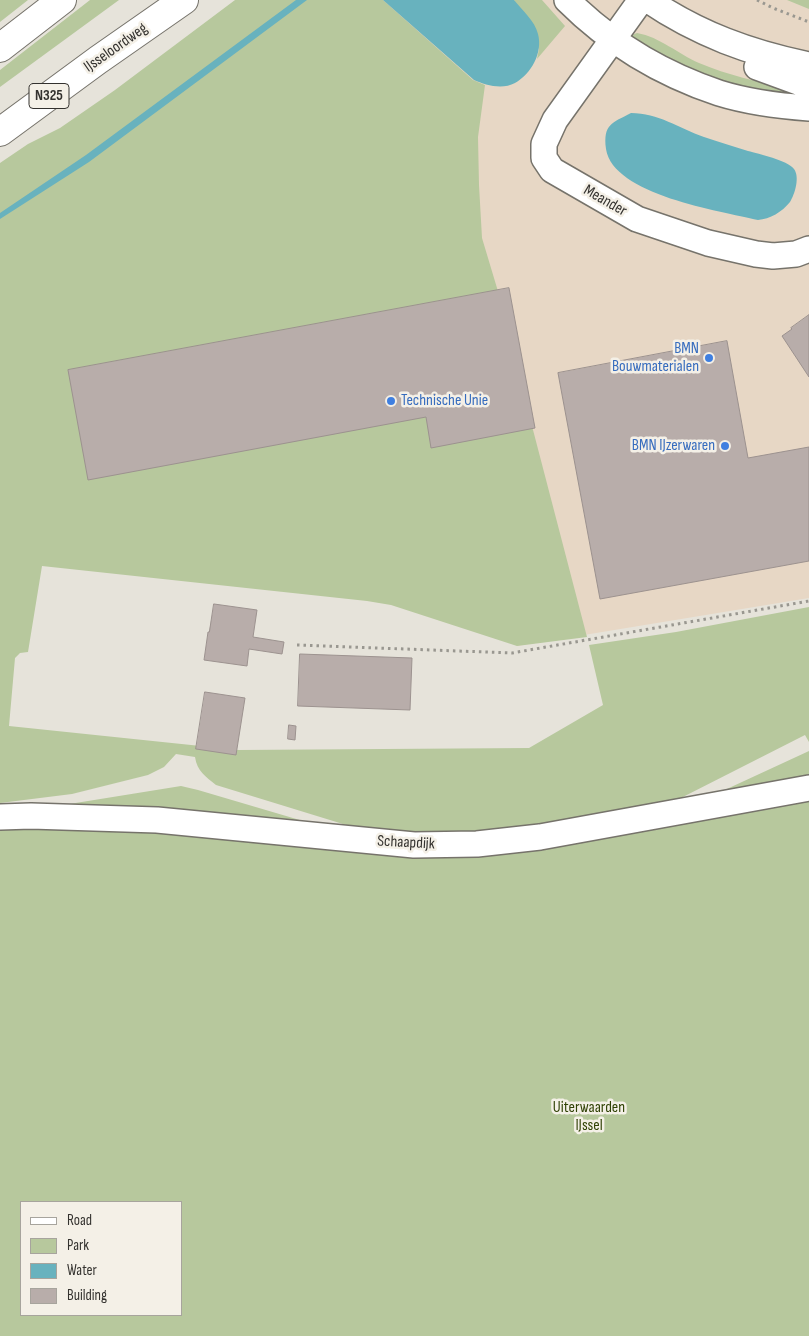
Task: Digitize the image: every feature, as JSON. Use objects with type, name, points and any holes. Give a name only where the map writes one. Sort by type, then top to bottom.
[{"type":"highway","points":[[0,48],[62,0]]},
{"type":"highway","name":"IJsseloordweg","points":[[0,132],[184,0]]},
{"type":"street","points":[[567,0],[587,20],[612,39],[672,75],[720,93],[775,105],[809,108]]},
{"type":"street","name":"Meander","points":[[640,0],[555,120],[544,144],[544,158],[552,170],[637,219],[708,243],[773,256],[796,254],[809,249]]},
{"type":"street","points":[[648,0],[672,17],[715,38],[785,60],[809,65]]},
{"type":"street","points":[[715,38],[745,63],[809,86]]},
{"type":"street","name":"Schaapdijk","points":[[0,817],[31,816],[157,820],[414,845],[477,844],[540,837],[809,788]]},
{"type":"path","points":[[757,0],[809,22]]},
{"type":"path","points":[[297,645],[512,653],[809,601]]},
{"type":"shaded area","points":[[310,0],[809,0],[809,598],[517,646]]},
{"type":"green space","points":[[0,0],[28,0],[0,22]]},
{"type":"green space","points":[[90,0],[119,0],[0,87],[0,70]]},
{"type":"green space","points":[[235,0],[383,0],[473,80],[485,85],[478,137],[482,238],[503,308],[587,637],[517,646],[391,605],[42,566],[28,652],[20,653],[15,658],[9,726],[239,750],[529,748],[603,705],[589,645],[676,632],[809,607],[809,742],[805,735],[673,802],[482,835],[369,832],[216,785],[200,770],[195,757],[176,754],[164,767],[148,775],[72,794],[0,803],[0,163],[28,144],[60,128],[115,90]]},
{"type":"green space","points":[[514,0],[542,0],[565,26],[537,59],[539,49]]},
{"type":"green space","points":[[787,0],[809,0],[809,9]]},
{"type":"green space","points":[[637,33],[653,38],[710,67],[743,78],[788,88],[790,91],[788,95],[751,90],[715,79],[649,49],[638,42],[632,35]]},
{"type":"green space","points":[[809,751],[809,777],[716,794]]},
{"type":"green space","points":[[181,786],[320,826],[226,817],[199,811],[57,806]]},
{"type":"green space","name":"Uiterwaarden IJssel","points":[[809,797],[809,1336],[0,1336],[0,826],[92,825],[356,850]]},
{"type":"water","points":[[296,0],[307,0],[89,162],[0,219],[0,213],[86,155]]},
{"type":"water","points":[[383,0],[514,0],[536,29],[539,41],[537,55],[531,69],[515,83],[499,86],[478,82]]},
{"type":"water","points":[[631,113],[650,115],[704,137],[785,163],[794,169],[797,176],[792,199],[787,206],[776,214],[758,220],[695,206],[647,189],[627,178],[613,165],[606,149],[606,134],[610,125]]},
{"type":"building","points":[[509,288],[535,428],[431,448],[426,417],[88,480],[68,370]]},
{"type":"building","points":[[809,315],[809,377],[782,336]]},
{"type":"building","points":[[727,341],[748,458],[809,447],[809,561],[600,599],[558,373]]},
{"type":"building","points":[[214,604],[257,610],[253,637],[284,642],[282,654],[249,649],[247,666],[204,660]]},
{"type":"building","points":[[300,654],[412,658],[410,710],[298,706]]},
{"type":"building","points":[[205,692],[245,698],[236,755],[196,749]]},
{"type":"building","points":[[289,725],[296,726],[295,740],[288,739]]},
{"type":"place","name":"BMN Bouwmaterialen","points":[[709,358]]},
{"type":"place","name":"Technische Unie","points":[[391,401]]},
{"type":"place","name":"BMN IJzerwaren","points":[[725,446]]}]
